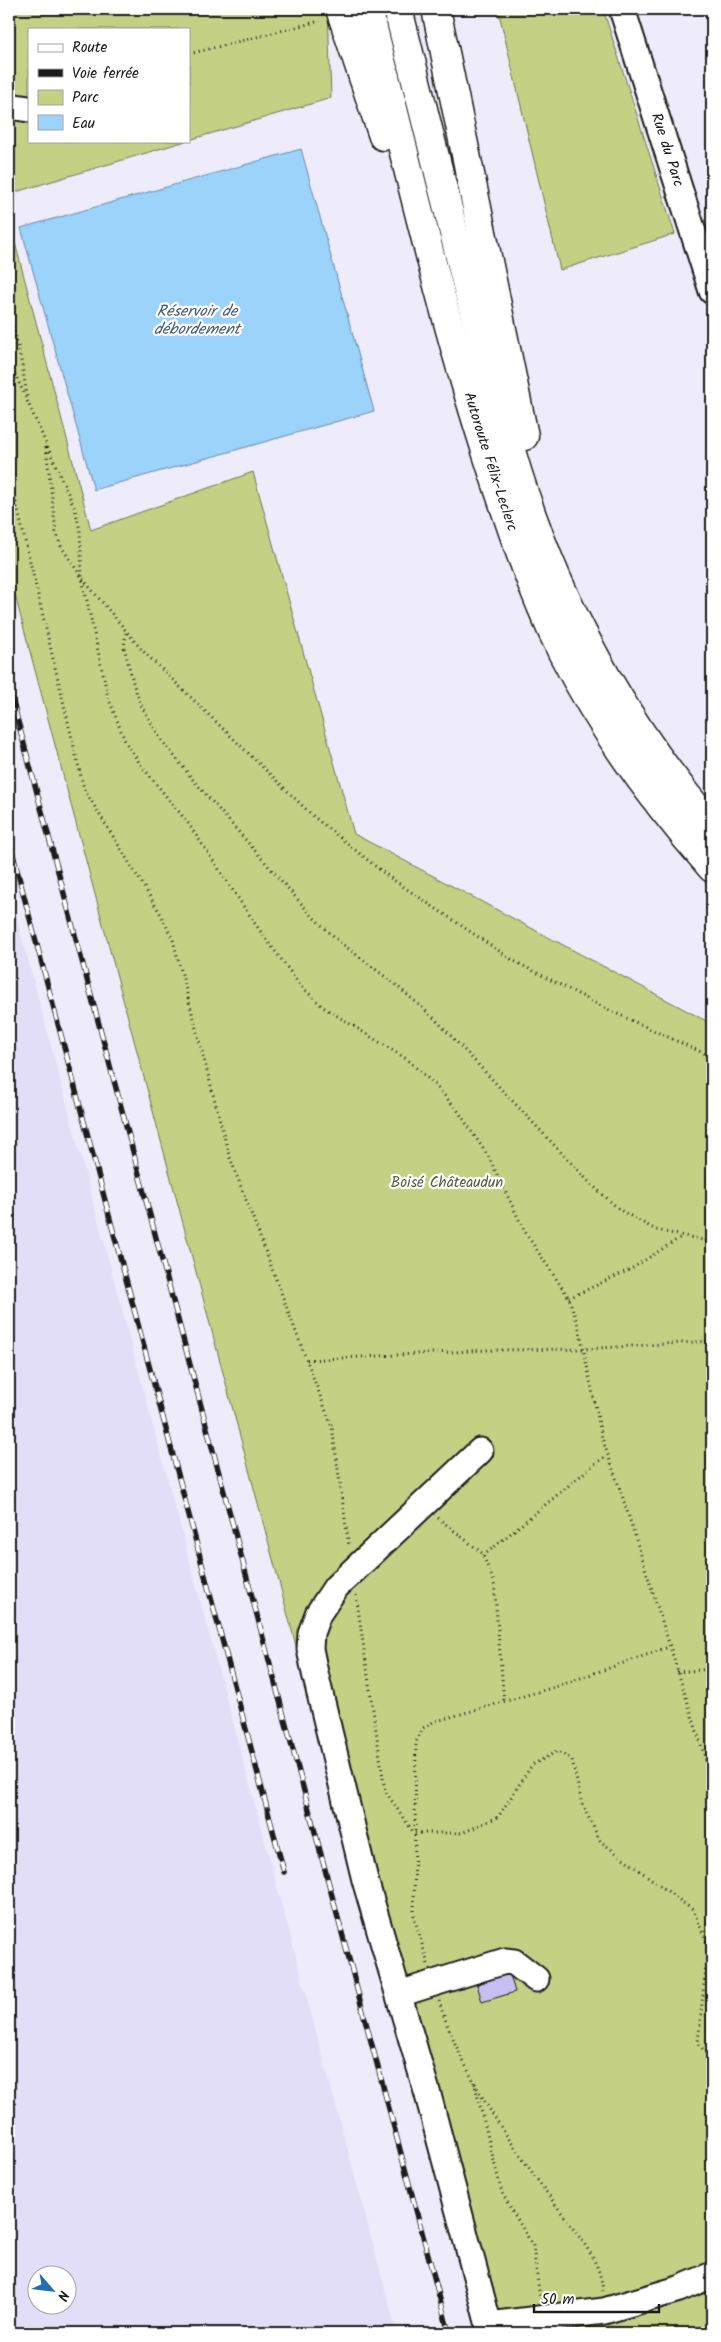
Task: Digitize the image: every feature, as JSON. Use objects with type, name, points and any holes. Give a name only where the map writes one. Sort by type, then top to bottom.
[{"type":"highway","name":"Autoroute Félix-Leclerc","points":[[368,9],[458,363],[518,549],[562,652],[599,718],[636,774],[712,868]]},
{"type":"highway","name":"Autoroute Félix-Leclerc","points":[[398,9],[503,421],[524,493],[550,563],[585,636],[621,700],[670,773],[712,826]]},
{"type":"highway","points":[[436,9],[550,563]]},
{"type":"highway","points":[[330,15],[458,363]]},
{"type":"street","name":"Rue du Parc","points":[[622,9],[702,225],[712,291]]},
{"type":"street","points":[[9,106],[28,109]]},
{"type":"street","points":[[480,1451],[352,1570],[330,1594],[318,1614],[311,1633],[310,1649],[347,1813],[399,1994],[490,2329],[621,2307],[679,2289],[712,2275]]},
{"type":"street","points":[[399,1994],[505,1961],[514,1962],[536,1979]]},
{"type":"path","points":[[190,54],[330,15]]},
{"type":"path","points":[[9,307],[28,400]]},
{"type":"path","points":[[9,360],[77,516],[80,530],[82,578],[112,710],[120,731],[132,752],[188,823],[258,928],[300,985],[323,1006],[408,1060],[447,1097],[480,1141],[525,1232],[569,1298],[584,1349],[598,1424],[607,1456],[622,1495],[712,1778]]},
{"type":"path","points":[[46,444],[56,532],[62,546],[82,578],[126,633],[298,802],[344,843],[376,867],[489,945],[538,975],[712,1057]]},
{"type":"path","points":[[9,473],[84,789],[160,913],[173,940],[229,1155],[332,1427],[385,1791],[414,1833],[462,1833],[498,1817],[532,1764],[558,1751],[572,1760],[582,1804],[600,1841],[693,1910],[708,1945],[698,2042],[712,2061]]},
{"type":"path","points":[[126,633],[124,647],[134,686],[141,705],[160,738],[194,781],[312,917],[340,943],[396,985],[434,1018],[610,1202],[638,1222],[682,1237],[712,1242]]},
{"type":"path","points":[[569,1298],[637,1266],[682,1237]]},
{"type":"path","points":[[306,1360],[488,1350],[584,1349],[712,1341]]},
{"type":"path","points":[[483,1556],[607,1456]]},
{"type":"path","points":[[422,1505],[483,1556],[494,1582],[504,1702]]},
{"type":"path","points":[[677,1672],[712,1669]]},
{"type":"path","points":[[473,2076],[502,2192],[533,2246],[542,2319]]},
{"type":"shaded area","points":[[9,889],[397,2333],[9,2333]]},
{"type":"green space","points":[[9,9],[328,9],[331,98],[190,140],[190,28],[28,28],[28,142],[183,142],[9,194]]},
{"type":"green space","points":[[498,9],[603,9],[675,234],[560,270]]},
{"type":"green space","name":"Boisé Châteaudun","points":[[9,220],[91,530],[253,472],[354,834],[712,1024],[712,2333],[480,2333],[9,573]]},
{"type":"water","name":"Réservoir de débordement","points":[[301,149],[374,411],[94,490],[21,228]]},
{"type":"building","points":[[508,1968],[515,1992],[482,2002],[475,1977]]},
{"type":"railway","points":[[9,688],[449,2333]]},
{"type":"railway","points":[[9,840],[284,1872]]}]
